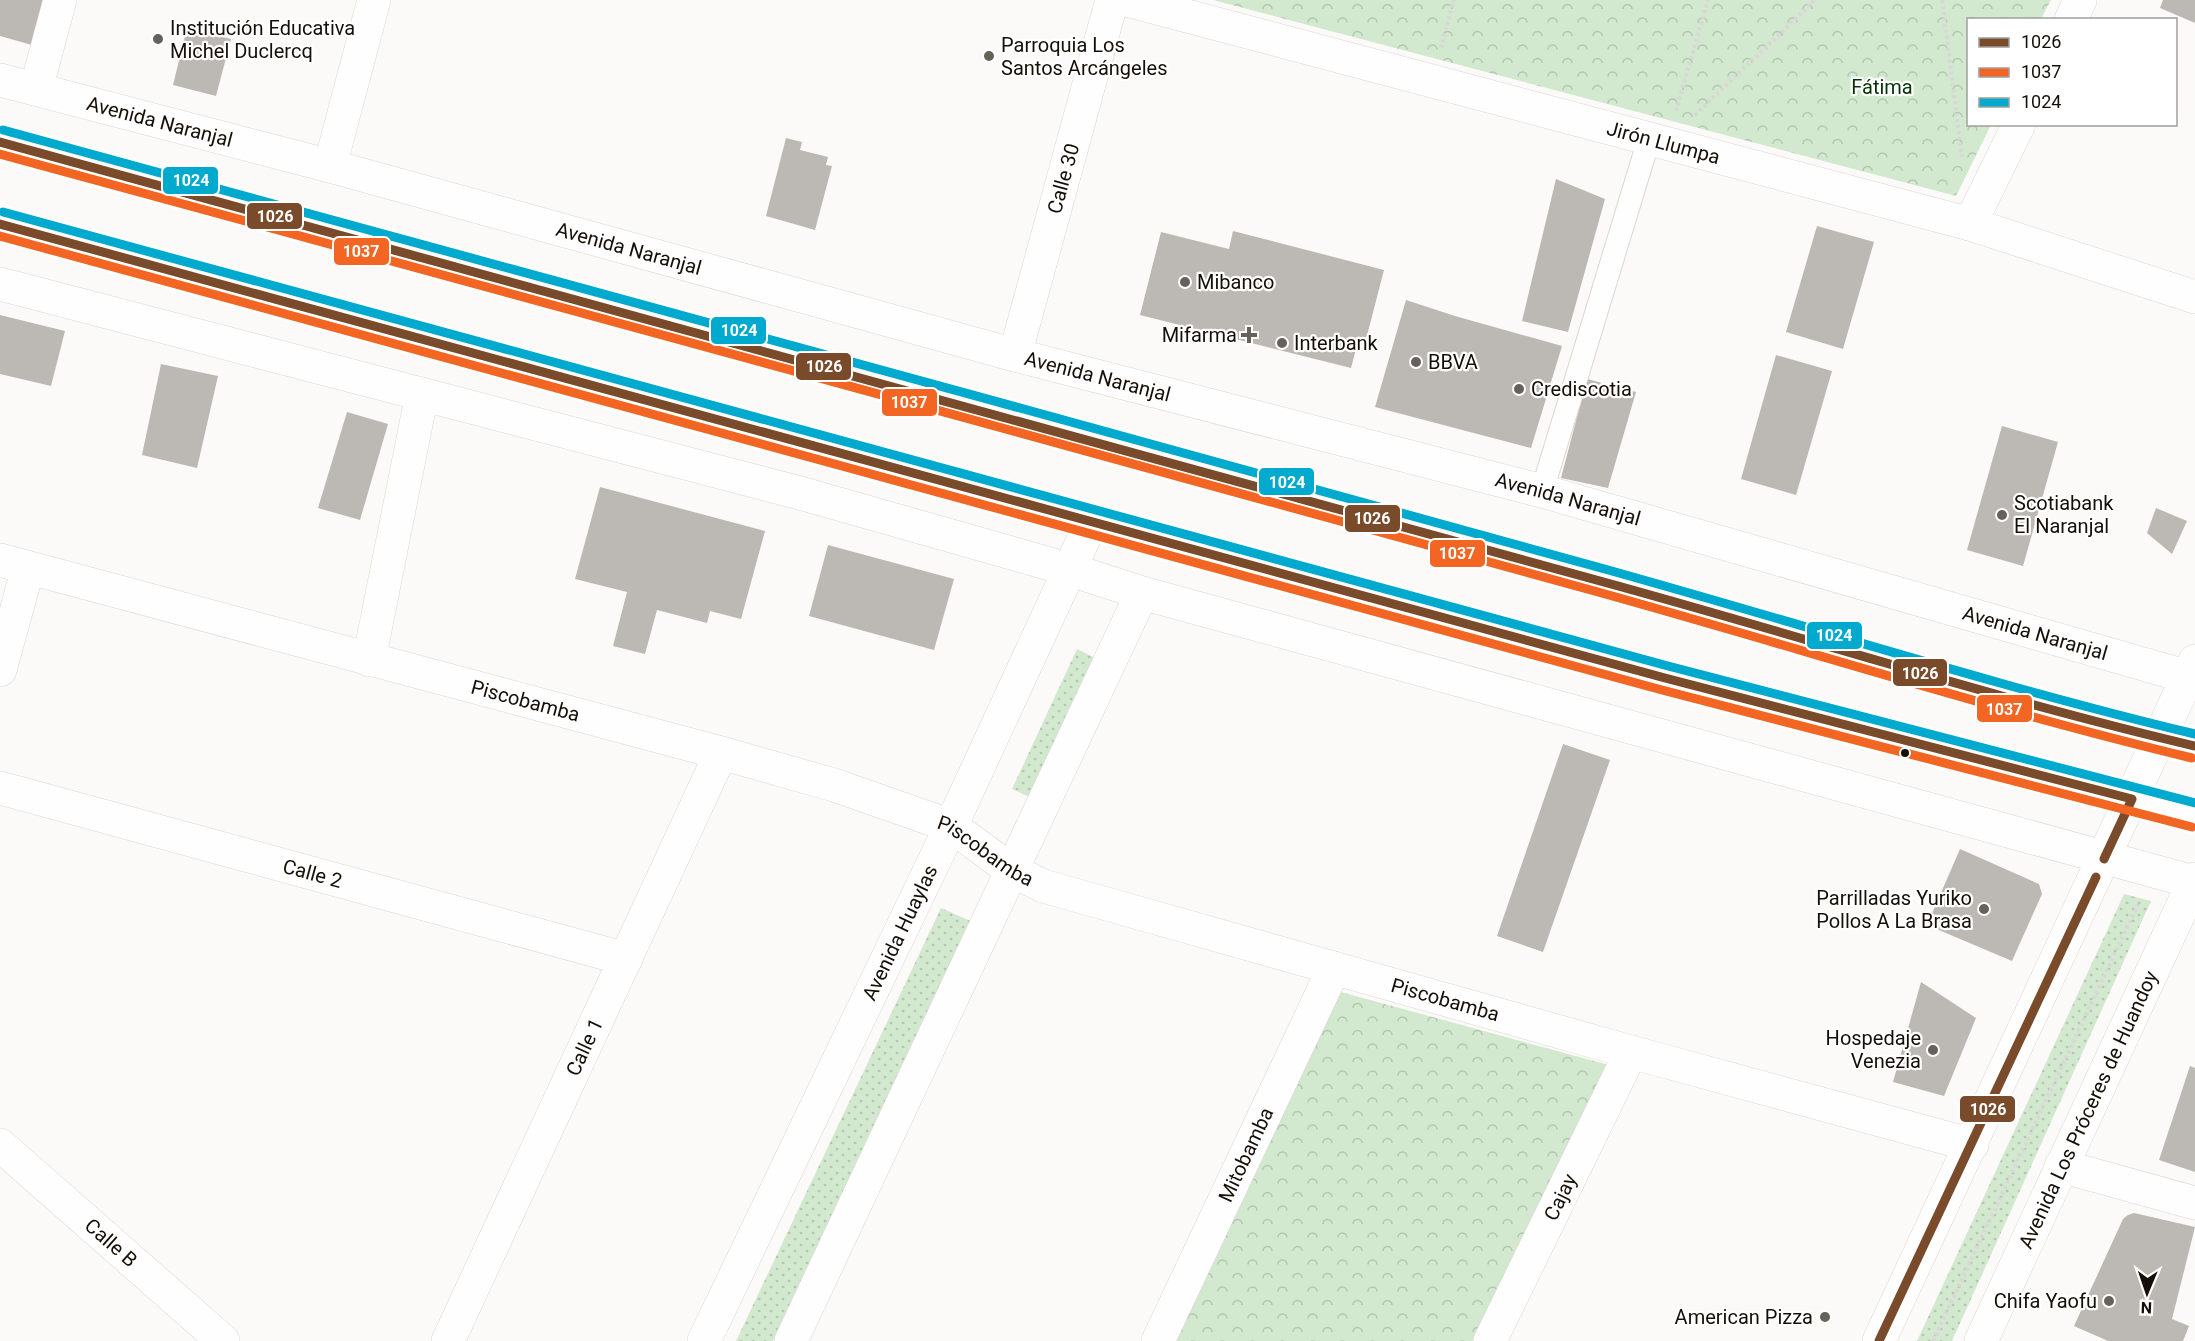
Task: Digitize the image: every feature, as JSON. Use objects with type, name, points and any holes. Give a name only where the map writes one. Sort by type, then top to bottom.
[{"type":"main road","points":[[36,89],[60,0]]},
{"type":"main road","points":[[330,166],[374,0]]},
{"type":"main road","name":"Calle 30","points":[[1015,355],[1112,0]]},
{"type":"main road","name":"Jirón Llumpa","points":[[1127,0],[1970,224],[2195,297]]},
{"type":"main road","points":[[2072,18],[2080,0]]},
{"type":"main road","name":"Avenida Naranjal","points":[[0,80],[330,166],[1015,355],[1542,491],[2193,672]]},
{"type":"main road","points":[[1970,224],[2018,126]]},
{"type":"main road","points":[[0,142],[321,227],[1660,597],[2102,724],[2195,746]]},
{"type":"main road","points":[[0,224],[1665,678],[2195,815]]},
{"type":"main road","points":[[0,284],[800,493],[1071,570],[1142,593],[2104,859],[2195,881]]},
{"type":"main road","points":[[369,660],[422,394]]},
{"type":"main road","name":"Avenida Huaylas","points":[[704,1341],[951,826],[1092,521]]},
{"type":"main road","points":[[0,670],[14,564]]},
{"type":"main road","name":"Piscobamba","points":[[14,564],[834,785],[951,826],[1011,870],[1043,886],[1631,1052],[1972,1145]]},
{"type":"main road","points":[[791,1341],[1142,593]]},
{"type":"main road","points":[[1879,1341],[2193,672]]},
{"type":"main road","name":"Calle 1","points":[[448,1341],[721,753]]},
{"type":"main road","name":"Calle 2","points":[[0,788],[626,959]]},
{"type":"main road","name":"Avenida Los Próceres de Huandoy","points":[[1981,1341],[2195,881]]},
{"type":"main road","name":"Mitobamba","points":[[1158,1341],[1334,968]]},
{"type":"main road","name":"Cajay","points":[[1490,1341],[1631,1052]]},
{"type":"main road","name":"Calle B","points":[[0,1145],[223,1341]]},
{"type":"main road","points":[[2061,1166],[2195,1203]]},
{"type":"lane","points":[[1542,491],[1658,141]]},
{"type":"path","points":[[1431,81],[1454,0]]},
{"type":"path","points":[[1658,141],[1708,0]]},
{"type":"path","points":[[1658,141],[1815,0]]},
{"type":"path","points":[[1942,0],[1963,165]]},
{"type":"path","points":[[1933,1341],[2153,872]]},
{"type":"green space","name":"Fátima","points":[[1213,0],[2051,0],[2042,18],[1967,18],[1967,126],[1991,126],[1956,196]]},
{"type":"green space","points":[[1077,649],[1097,659],[1032,798],[1012,789]]},
{"type":"green space","points":[[2124,894],[2151,901],[1952,1341],[1917,1341]]},
{"type":"green space","points":[[941,908],[975,923],[773,1341],[736,1341]]},
{"type":"green space","points":[[1337,991],[1609,1065],[1473,1341],[1170,1341]]},
{"type":"building","points":[[0,0],[44,0],[32,45],[0,36]]},
{"type":"building","points":[[2163,0],[2195,0],[2195,23],[2160,8]]},
{"type":"building","points":[[187,28],[231,39],[216,96],[173,85]]},
{"type":"building","points":[[786,138],[802,142],[800,150],[828,157],[826,165],[832,166],[815,230],[766,216]]},
{"type":"building","points":[[1556,179],[1605,199],[1568,332],[1522,321]]},
{"type":"building","points":[[1817,226],[1874,242],[1843,349],[1786,332]]},
{"type":"building","points":[[1233,231],[1384,270],[1363,351],[1356,349],[1351,368],[1140,315],[1161,232],[1229,249]]},
{"type":"building","points":[[1406,300],[1562,346],[1531,448],[1375,407]]},
{"type":"building","points":[[0,315],[65,331],[51,386],[0,374]]},
{"type":"building","points":[[1776,355],[1832,371],[1796,495],[1741,479]]},
{"type":"building","points":[[161,364],[218,376],[197,468],[142,455]]},
{"type":"building","points":[[1587,379],[1636,392],[1608,488],[1561,478]]},
{"type":"building","points":[[347,412],[388,424],[360,520],[318,508]]},
{"type":"building","points":[[2002,426],[2058,442],[2023,566],[1967,550]]},
{"type":"building","points":[[600,487],[765,531],[741,619],[710,611],[707,623],[657,610],[645,654],[613,646],[627,592],[575,579]]},
{"type":"building","points":[[2156,508],[2187,521],[2172,554],[2147,533]]},
{"type":"building","points":[[828,545],[954,579],[934,650],[809,616]]},
{"type":"building","points":[[1563,744],[1610,760],[1543,952],[1497,936]]},
{"type":"building","name":"Parrilladas Yuriko Pollos A La Brasa","points":[[1960,849],[2039,884],[2042,894],[2012,961],[1927,925]]},
{"type":"building","name":"Hospedaje Venezia","points":[[1921,982],[1976,1018],[1944,1096],[1893,1082]]},
{"type":"building","points":[[2190,1066],[2195,1068],[2195,1172],[2159,1160]]},
{"type":"building","points":[[2134,1213],[2195,1227],[2172,1319],[2189,1326],[2183,1341],[2108,1341],[2074,1326],[2123,1219]]},
{"type":"transit line","name":"1024","points":[[3,130],[1601,568],[2046,696],[2195,734]]},
{"type":"transit line","name":"1026","points":[[0,142],[1600,581],[2045,708],[2195,746]]},
{"type":"transit line","name":"1037","points":[[0,154],[1598,592],[2043,720],[2192,758]]},
{"type":"transit line","name":"1024","points":[[3,212],[1668,666],[2195,803]]},
{"type":"transit line","name":"1026","points":[[0,224],[1665,678],[2132,799],[2104,859]]},
{"type":"transit line","name":"1037","points":[[0,236],[1662,690],[2192,827]]},
{"type":"transit line","name":"1026","points":[[1879,1341],[2096,877]]},
{"type":"place","name":"Institución Educativa Michel Duclercq","points":[[158,39]]},
{"type":"place","name":"Parroquia Los Santos Arcángeles","points":[[989,56]]},
{"type":"place","name":"Mibanco","points":[[1185,282]]},
{"type":"place","name":"Mifarma","points":[[1249,335]]},
{"type":"place","name":"Interbank","points":[[1282,343]]},
{"type":"place","name":"BBVA","points":[[1416,362]]},
{"type":"place","name":"Crediscotia","points":[[1519,389]]},
{"type":"place","name":"Scotiabank El Naranjal","points":[[2002,515]]},
{"type":"place","name":"Parrilladas Yuriko Pollos A La Brasa","points":[[1984,909]]},
{"type":"place","name":"Hospedaje Venezia","points":[[1933,1050]]},
{"type":"place","name":"Chifa Yaofu","points":[[2109,1301]]},
{"type":"place","name":"American Pizza","points":[[1825,1317]]}]
